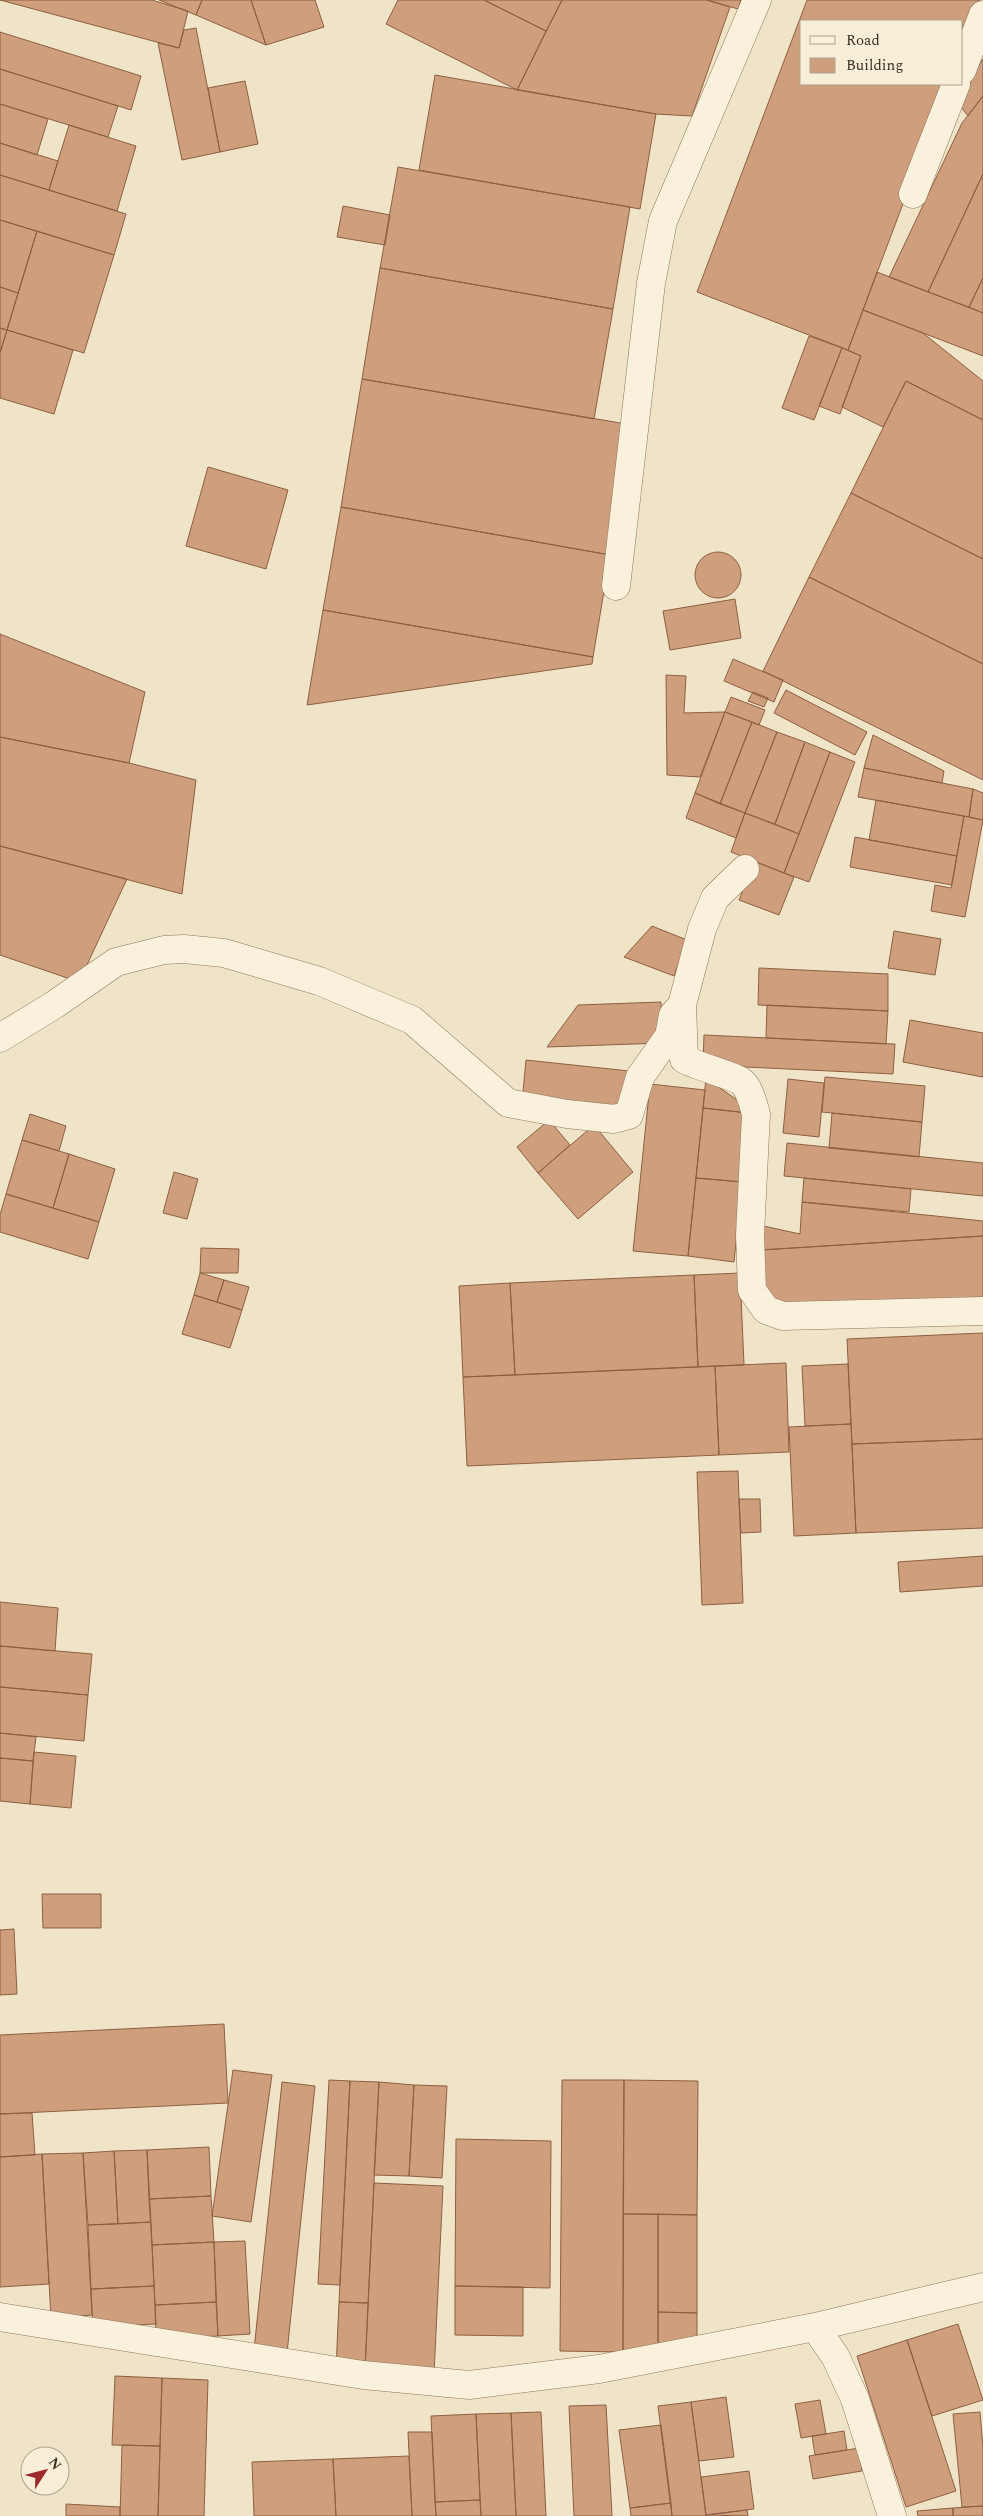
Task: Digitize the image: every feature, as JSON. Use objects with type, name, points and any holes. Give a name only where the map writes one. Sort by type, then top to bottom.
[{"type":"street","points":[[616,586],[649,303],[663,221],[756,0]]},
{"type":"street","points":[[963,67],[983,15]]},
{"type":"street","points":[[913,194],[956,85]]},
{"type":"street","points":[[745,869],[715,898],[702,929],[682,1004],[684,1059],[696,1066],[742,1082],[750,1096],[756,1114],[750,1235],[752,1290],[766,1310],[783,1316],[983,1311]]},
{"type":"street","points":[[0,1038],[54,1005],[116,962],[164,950],[184,949],[224,953],[319,981],[412,1020],[508,1103],[567,1114],[614,1119],[629,1115],[640,1077],[669,1036],[673,1015],[682,1004]]},
{"type":"street","points":[[0,2317],[363,2376],[469,2385],[599,2369],[815,2327],[983,2287]]},
{"type":"street","points":[[815,2327],[835,2356],[855,2399],[892,2516]]},
{"type":"building","points":[[0,0],[152,0],[188,11],[179,48]]},
{"type":"building","points":[[159,0],[202,0],[196,15]]},
{"type":"building","points":[[202,0],[251,0],[266,45],[196,15]]},
{"type":"building","points":[[251,0],[315,0],[324,27],[266,45]]},
{"type":"building","points":[[398,0],[484,0],[546,31],[517,90],[386,24]]},
{"type":"building","points":[[484,0],[562,0],[546,31]]},
{"type":"building","points":[[562,0],[707,0],[730,7],[692,116],[656,114],[517,90]]},
{"type":"building","points":[[707,0],[741,0],[738,9]]},
{"type":"building","points":[[807,0],[980,0],[963,44],[963,20],[800,20],[800,85],[948,85],[848,350],[697,292]]},
{"type":"building","points":[[196,28],[220,152],[182,160],[158,43],[179,48],[184,30]]},
{"type":"building","points":[[0,32],[141,76],[131,110],[0,69]]},
{"type":"building","points":[[983,59],[983,96],[968,116],[956,101]]},
{"type":"building","points":[[0,69],[118,106],[108,137],[0,104]]},
{"type":"building","points":[[435,75],[656,114],[640,209],[419,170]]},
{"type":"building","points":[[245,81],[258,144],[220,152],[208,88]]},
{"type":"building","points":[[983,96],[983,174],[928,292],[889,277],[962,123]]},
{"type":"building","points":[[0,104],[48,119],[37,155],[0,143]]},
{"type":"building","points":[[69,125],[136,146],[117,211],[49,190]]},
{"type":"building","points":[[0,143],[58,161],[49,190],[0,175]]},
{"type":"building","points":[[398,167],[630,207],[613,309],[380,268]]},
{"type":"building","points":[[983,174],[983,278],[969,307],[928,292]]},
{"type":"building","points":[[0,175],[126,214],[114,255],[0,220]]},
{"type":"building","points":[[343,206],[390,215],[385,245],[337,237]]},
{"type":"building","points":[[0,220],[37,231],[18,293],[0,287]]},
{"type":"building","points":[[37,231],[114,255],[84,353],[7,330]]},
{"type":"building","points":[[380,268],[613,309],[594,419],[362,379]]},
{"type":"building","points":[[877,272],[983,313],[983,356],[863,310]]},
{"type":"building","points":[[983,278],[983,313],[969,307]]},
{"type":"building","points":[[0,287],[18,293],[7,330],[0,328]]},
{"type":"building","points":[[863,310],[923,333],[983,381],[983,420],[906,381],[883,427],[842,407],[861,356],[848,350]]},
{"type":"building","points":[[0,328],[7,330],[0,353]]},
{"type":"building","points":[[7,330],[73,350],[54,414],[0,398],[0,353]]},
{"type":"building","points":[[809,336],[842,348],[814,420],[782,408]]},
{"type":"building","points":[[842,348],[861,356],[840,414],[819,406]]},
{"type":"building","points":[[362,379],[632,425],[610,555],[341,507]]},
{"type":"building","points":[[906,381],[983,420],[983,559],[851,493]]},
{"type":"building","points":[[208,467],[288,490],[266,569],[186,546]]},
{"type":"building","points":[[851,493],[983,559],[983,664],[809,577]]},
{"type":"building","points":[[341,507],[610,555],[593,657],[323,610]]},
{"type":"building","points":[[718,552],[731,556],[737,562],[741,575],[737,588],[731,594],[718,598],[705,594],[699,588],[695,575],[699,562],[705,556]]},
{"type":"building","points":[[809,577],[983,664],[983,780],[763,671]]},
{"type":"building","points":[[735,599],[741,638],[670,650],[663,611]]},
{"type":"building","points":[[323,610],[593,657],[592,664],[307,705]]},
{"type":"building","points":[[0,634],[145,692],[129,763],[0,737]]},
{"type":"building","points":[[733,659],[783,680],[774,702],[724,681]]},
{"type":"building","points":[[666,675],[686,676],[684,713],[725,712],[700,777],[667,775]]},
{"type":"building","points":[[786,690],[867,732],[855,755],[774,713]]},
{"type":"building","points":[[753,692],[768,698],[764,707],[748,701]]},
{"type":"building","points":[[731,697],[765,710],[759,725],[725,712]]},
{"type":"building","points":[[725,712],[752,722],[720,804],[695,793]]},
{"type":"building","points":[[752,722],[777,732],[745,813],[720,804]]},
{"type":"building","points":[[777,732],[805,742],[775,824],[745,813]]},
{"type":"building","points":[[873,735],[944,771],[942,783],[864,768]]},
{"type":"building","points":[[0,737],[129,763],[196,780],[182,894],[0,846]]},
{"type":"building","points":[[805,742],[830,752],[799,834],[775,824]]},
{"type":"building","points":[[830,752],[855,762],[809,882],[784,873]]},
{"type":"building","points":[[864,768],[973,789],[969,817],[858,797]]},
{"type":"building","points":[[973,789],[983,793],[983,820],[969,817]]},
{"type":"building","points":[[695,793],[745,813],[736,838],[686,818]]},
{"type":"building","points":[[876,800],[964,816],[957,856],[869,840]]},
{"type":"building","points":[[745,813],[799,834],[784,873],[731,852]]},
{"type":"building","points":[[964,816],[983,820],[965,917],[931,911],[935,885],[951,888]]},
{"type":"building","points":[[855,837],[957,856],[952,885],[850,867]]},
{"type":"building","points":[[0,846],[127,879],[79,982],[0,955]]},
{"type":"building","points":[[754,861],[794,877],[779,915],[739,900]]},
{"type":"building","points":[[652,926],[687,940],[674,976],[624,957]]},
{"type":"building","points":[[894,931],[941,939],[935,975],[888,968]]},
{"type":"building","points":[[759,968],[888,974],[888,1011],[758,1005]]},
{"type":"building","points":[[661,1002],[663,1043],[547,1047],[578,1005]]},
{"type":"building","points":[[767,1005],[888,1011],[886,1044],[766,1038]]},
{"type":"building","points":[[910,1020],[983,1033],[983,1077],[903,1062]]},
{"type":"building","points":[[704,1035],[895,1044],[893,1074],[703,1065]]},
{"type":"building","points":[[526,1060],[629,1071],[624,1113],[522,1102]]},
{"type":"building","points":[[825,1077],[925,1086],[922,1122],[822,1112]]},
{"type":"building","points":[[706,1078],[747,1107],[748,1113],[703,1108]]},
{"type":"building","points":[[788,1079],[824,1083],[819,1137],[783,1133]]},
{"type":"building","points":[[650,1084],[705,1090],[688,1256],[633,1251]]},
{"type":"building","points":[[703,1108],[748,1113],[742,1182],[696,1178]]},
{"type":"building","points":[[832,1113],[922,1122],[919,1157],[829,1148]]},
{"type":"building","points":[[30,1114],[66,1126],[59,1151],[22,1140]]},
{"type":"building","points":[[549,1120],[570,1145],[538,1173],[517,1147]]},
{"type":"building","points":[[594,1125],[633,1172],[578,1219],[538,1173]]},
{"type":"building","points":[[22,1140],[69,1154],[53,1208],[6,1194]]},
{"type":"building","points":[[787,1143],[983,1163],[983,1196],[784,1176]]},
{"type":"building","points":[[69,1154],[115,1169],[99,1222],[53,1208]]},
{"type":"building","points":[[174,1172],[198,1179],[187,1219],[163,1213]]},
{"type":"building","points":[[696,1178],[742,1182],[734,1262],[688,1256]]},
{"type":"building","points":[[804,1178],[911,1189],[909,1212],[802,1202]]},
{"type":"building","points":[[6,1194],[99,1222],[88,1259],[0,1232],[0,1215]]},
{"type":"building","points":[[802,1202],[983,1221],[983,1236],[761,1250],[759,1225],[800,1234]]},
{"type":"building","points":[[983,1236],[983,1298],[767,1305],[761,1250]]},
{"type":"building","points":[[201,1248],[239,1249],[238,1273],[200,1273]]},
{"type":"building","points":[[200,1273],[224,1280],[217,1302],[194,1295]]},
{"type":"building","points":[[740,1273],[744,1365],[698,1367],[694,1275]]},
{"type":"building","points":[[694,1275],[698,1367],[515,1375],[510,1283]]},
{"type":"building","points":[[224,1280],[249,1287],[242,1310],[217,1302]]},
{"type":"building","points":[[510,1283],[515,1375],[463,1377],[459,1286]]},
{"type":"building","points":[[194,1295],[242,1310],[230,1348],[182,1334]]},
{"type":"building","points":[[983,1333],[983,1439],[852,1444],[847,1339]]},
{"type":"building","points":[[786,1363],[789,1452],[719,1455],[715,1366]]},
{"type":"building","points":[[848,1364],[851,1424],[805,1426],[802,1366]]},
{"type":"building","points":[[715,1366],[719,1455],[467,1466],[463,1377]]},
{"type":"building","points":[[851,1424],[856,1533],[794,1536],[789,1427]]},
{"type":"building","points":[[983,1439],[983,1528],[856,1533],[852,1444]]},
{"type":"building","points":[[738,1471],[743,1603],[702,1605],[697,1472]]},
{"type":"building","points":[[739,1499],[760,1499],[761,1532],[741,1533]]},
{"type":"building","points":[[983,1556],[983,1586],[900,1592],[898,1562]]},
{"type":"building","points":[[0,1602],[58,1608],[55,1651],[0,1646]]},
{"type":"building","points":[[0,1646],[92,1654],[88,1695],[0,1687]]},
{"type":"building","points":[[0,1687],[88,1695],[84,1741],[0,1733]]},
{"type":"building","points":[[0,1733],[36,1737],[33,1761],[0,1758]]},
{"type":"building","points":[[34,1752],[76,1756],[71,1808],[30,1804]]},
{"type":"building","points":[[0,1758],[33,1761],[30,1804],[0,1801]]},
{"type":"building","points":[[42,1894],[101,1894],[101,1928],[43,1928]]},
{"type":"building","points":[[14,1929],[17,1994],[0,1995],[0,1930]]},
{"type":"building","points":[[224,2024],[228,2103],[0,2114],[0,2035]]},
{"type":"building","points":[[233,2070],[272,2075],[251,2222],[212,2216]]},
{"type":"building","points":[[329,2080],[350,2081],[340,2285],[318,2284]]},
{"type":"building","points":[[562,2080],[624,2080],[623,2352],[560,2351]]},
{"type":"building","points":[[624,2080],[698,2081],[697,2215],[623,2214]]},
{"type":"building","points":[[350,2081],[379,2082],[368,2303],[339,2302]]},
{"type":"building","points":[[282,2082],[315,2086],[287,2353],[254,2350]]},
{"type":"building","points":[[379,2082],[414,2085],[409,2176],[374,2175]]},
{"type":"building","points":[[414,2085],[447,2086],[442,2178],[409,2176]]},
{"type":"building","points":[[32,2113],[35,2155],[0,2157],[0,2114]]},
{"type":"building","points":[[456,2139],[551,2141],[550,2288],[455,2286]]},
{"type":"building","points":[[209,2147],[211,2196],[149,2199],[147,2150]]},
{"type":"building","points":[[147,2150],[151,2222],[118,2224],[114,2151]]},
{"type":"building","points":[[114,2151],[118,2224],[88,2225],[83,2153]]},
{"type":"building","points":[[83,2153],[92,2315],[51,2318],[42,2154]]},
{"type":"building","points":[[42,2154],[49,2284],[0,2287],[0,2157]]},
{"type":"building","points":[[374,2183],[443,2186],[434,2374],[365,2370]]},
{"type":"building","points":[[211,2196],[214,2242],[152,2245],[149,2199]]},
{"type":"building","points":[[623,2214],[658,2214],[658,2353],[623,2352]]},
{"type":"building","points":[[658,2214],[697,2215],[697,2313],[658,2312]]},
{"type":"building","points":[[151,2222],[154,2286],[91,2289],[88,2225]]},
{"type":"building","points":[[245,2241],[250,2334],[218,2336],[214,2242]]},
{"type":"building","points":[[214,2242],[216,2302],[155,2305],[152,2245]]},
{"type":"building","points":[[154,2286],[156,2324],[93,2327],[91,2289]]},
{"type":"building","points":[[455,2286],[523,2287],[523,2336],[455,2335]]},
{"type":"building","points":[[216,2302],[218,2336],[156,2339],[155,2305]]},
{"type":"building","points":[[339,2302],[368,2303],[365,2370],[336,2369]]},
{"type":"building","points":[[658,2312],[697,2313],[697,2346],[658,2345]]},
{"type":"building","points":[[958,2324],[983,2400],[932,2416],[907,2340]]},
{"type":"building","points":[[907,2340],[956,2491],[906,2507],[857,2356]]},
{"type":"building","points":[[115,2376],[162,2378],[160,2446],[112,2445]]},
{"type":"building","points":[[162,2378],[208,2380],[204,2516],[158,2516]]},
{"type":"building","points":[[726,2397],[734,2457],[699,2461],[691,2402]]},
{"type":"building","points":[[820,2400],[826,2434],[801,2438],[795,2404]]},
{"type":"building","points":[[691,2402],[706,2516],[672,2516],[658,2406]]},
{"type":"building","points":[[606,2405],[612,2516],[574,2516],[569,2406]]},
{"type":"building","points":[[541,2412],[546,2516],[516,2516],[511,2413]]},
{"type":"building","points":[[980,2412],[983,2447],[983,2506],[962,2507],[953,2414]]},
{"type":"building","points":[[511,2413],[516,2516],[481,2516],[476,2414]]},
{"type":"building","points":[[476,2414],[480,2500],[435,2502],[431,2416]]},
{"type":"building","points":[[661,2425],[671,2503],[630,2508],[619,2430]]},
{"type":"building","points":[[844,2431],[847,2450],[815,2455],[812,2436]]},
{"type":"building","points":[[408,2432],[432,2432],[436,2516],[412,2516]]},
{"type":"building","points":[[122,2445],[160,2446],[158,2516],[120,2516]]},
{"type":"building","points":[[859,2448],[862,2471],[813,2479],[809,2456]]},
{"type":"building","points":[[409,2456],[412,2516],[336,2516],[333,2459]]},
{"type":"building","points":[[333,2459],[336,2516],[254,2516],[252,2462]]},
{"type":"building","points":[[749,2471],[754,2509],[706,2515],[701,2477]]},
{"type":"building","points":[[480,2500],[481,2516],[436,2516],[435,2502]]},
{"type":"building","points":[[671,2503],[672,2516],[631,2516],[630,2508]]},
{"type":"building","points":[[66,2504],[120,2507],[120,2516],[66,2516]]},
{"type":"building","points":[[983,2506],[983,2516],[953,2516],[953,2508]]},
{"type":"building","points":[[953,2508],[953,2516],[918,2516],[917,2511]]},
{"type":"building","points":[[747,2510],[748,2516],[706,2515]]}]
